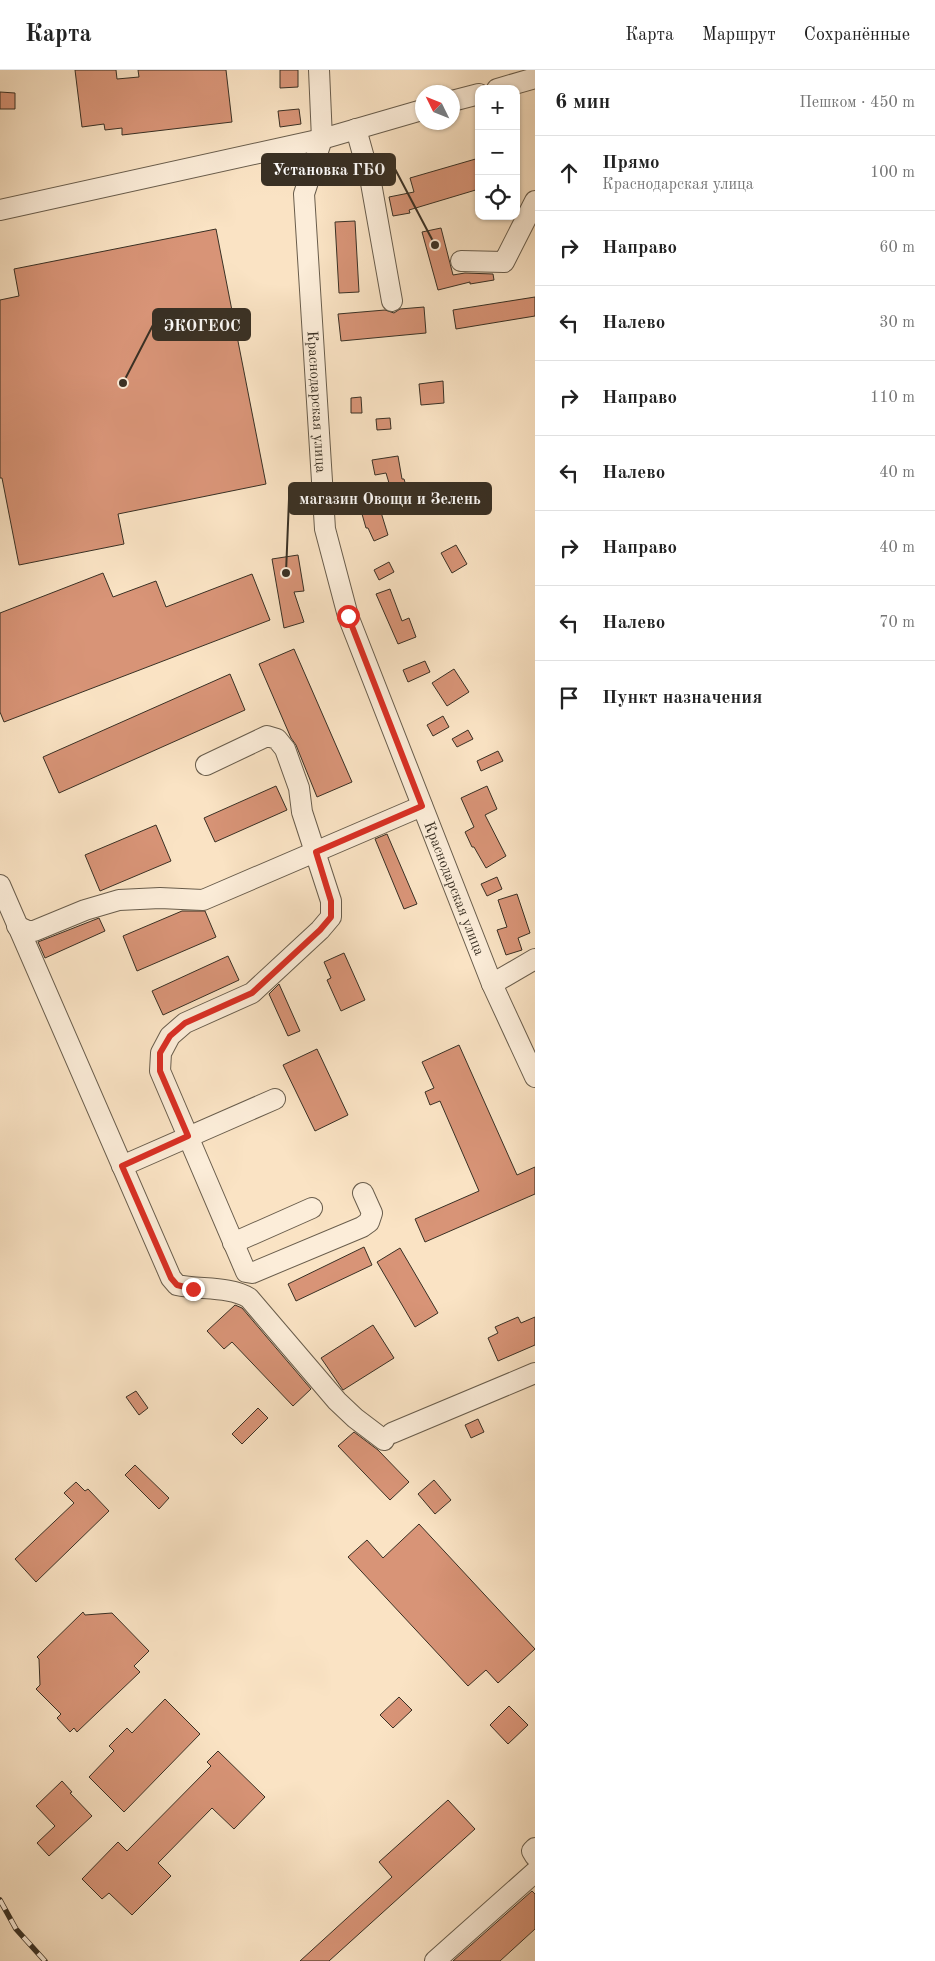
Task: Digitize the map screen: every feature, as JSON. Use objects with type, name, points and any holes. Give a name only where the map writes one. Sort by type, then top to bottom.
[{"type":"street","points":[[319,70],[322,139]]},
{"type":"street","points":[[511,85],[535,78]]},
{"type":"street","points":[[460,99],[475,95]]},
{"type":"street","points":[[0,210],[322,139],[415,112]]},
{"type":"street","points":[[356,129],[370,183],[392,301]]},
{"type":"street","name":"Краснодарская улица","points":[[322,139],[304,194],[325,529],[348,616],[492,984],[535,1077]]},
{"type":"street","points":[[461,261],[504,262],[535,201]]},
{"type":"street","points":[[206,765],[267,736],[277,738],[285,749],[299,788],[302,812],[331,901],[331,917],[320,930],[252,993],[185,1023],[170,1036],[160,1053],[160,1071],[246,1272],[252,1273],[362,1227],[368,1222],[372,1213],[363,1192]]},
{"type":"street","points":[[17,926],[28,932],[34,931],[85,910],[119,900],[160,898],[203,900],[422,806]]},
{"type":"street","points":[[0,886],[171,1278],[177,1285],[193,1289],[233,1292],[249,1298],[337,1401],[354,1418],[388,1436],[535,1373]]},
{"type":"street","points":[[492,984],[535,959]]},
{"type":"street","points":[[122,1166],[275,1098]]},
{"type":"street","points":[[233,1243],[312,1208]]},
{"type":"street","points":[[535,1848],[532,1850],[535,1856]]},
{"type":"street","points":[[435,1961],[535,1872]]},
{"type":"building","points":[[75,70],[116,70],[117,79],[139,77],[138,70],[226,70],[232,122],[122,135],[122,128],[105,130],[104,124],[82,127]]},
{"type":"building","points":[[280,70],[298,70],[298,87],[280,88]]},
{"type":"building","points":[[0,92],[15,93],[15,109],[0,109]]},
{"type":"building","points":[[299,109],[301,124],[280,127],[278,111]]},
{"type":"building","points":[[475,159],[475,190],[409,210],[410,213],[393,216],[389,197],[414,192],[410,178]]},
{"type":"building","points":[[355,221],[359,292],[339,293],[335,222]]},
{"type":"building","points":[[441,228],[453,275],[465,273],[493,274],[494,280],[470,284],[470,282],[438,290],[422,232]]},
{"type":"building","points":[[216,229],[266,484],[118,514],[124,544],[19,565],[2,478],[0,478],[0,300],[19,296],[14,269]]},
{"type":"building","points":[[535,297],[535,316],[456,329],[453,310]]},
{"type":"building","points":[[424,307],[426,333],[341,341],[338,314],[385,310],[394,313],[400,309]]},
{"type":"building","points":[[443,381],[444,403],[421,405],[419,384]]},
{"type":"building","points":[[361,397],[362,413],[351,413],[351,398]]},
{"type":"building","points":[[390,418],[391,429],[377,430],[376,419]]},
{"type":"building","points":[[398,456],[402,479],[404,479],[407,489],[392,493],[386,473],[375,475],[372,460]]},
{"type":"building","points":[[380,509],[388,535],[374,541],[368,528],[366,528],[362,514]]},
{"type":"building","points":[[456,545],[467,564],[452,573],[441,553]]},
{"type":"building","points":[[298,555],[304,591],[294,592],[304,622],[284,628],[272,559]]},
{"type":"building","points":[[389,562],[394,572],[379,580],[374,570]]},
{"type":"building","points":[[103,573],[113,597],[156,581],[166,607],[252,574],[270,620],[4,722],[0,712],[0,613]]},
{"type":"building","points":[[390,589],[402,621],[409,618],[416,637],[398,644],[376,594]]},
{"type":"building","points":[[294,649],[352,782],[317,797],[296,745],[291,738],[259,664]]},
{"type":"building","points":[[425,661],[430,672],[408,682],[403,670]]},
{"type":"building","points":[[454,669],[469,692],[447,706],[432,683]]},
{"type":"building","points":[[230,674],[245,710],[59,793],[43,757]]},
{"type":"building","points":[[443,716],[449,727],[433,736],[427,725]]},
{"type":"building","points":[[468,730],[473,739],[457,747],[452,739]]},
{"type":"building","points":[[498,751],[503,761],[481,771],[477,761]]},
{"type":"building","points":[[276,786],[287,810],[215,842],[204,818]]},
{"type":"building","points":[[487,786],[497,809],[485,815],[506,856],[486,868],[474,847],[472,847],[465,832],[474,827],[461,798]]},
{"type":"building","points":[[156,825],[171,861],[100,891],[85,855]]},
{"type":"building","points":[[387,834],[417,904],[404,909],[375,839]]},
{"type":"building","points":[[497,877],[502,889],[487,896],[481,884]]},
{"type":"building","points":[[517,894],[530,933],[518,938],[522,950],[506,955],[497,930],[507,927],[498,900]]},
{"type":"building","points":[[182,911],[205,911],[216,937],[137,971],[123,936]]},
{"type":"building","points":[[99,918],[105,931],[45,958],[38,942]]},
{"type":"building","points":[[344,953],[365,1000],[341,1011],[327,980],[331,978],[324,962]]},
{"type":"building","points":[[228,956],[239,980],[163,1015],[152,991]]},
{"type":"building","points":[[279,984],[300,1031],[288,1036],[269,994]]},
{"type":"building","points":[[459,1045],[517,1175],[535,1167],[535,1194],[425,1242],[415,1219],[479,1191],[440,1101],[430,1105],[425,1092],[434,1088],[422,1062]]},
{"type":"building","points":[[317,1049],[348,1115],[315,1131],[283,1065]]},
{"type":"building","points":[[364,1247],[372,1265],[296,1301],[288,1284]]},
{"type":"building","points":[[400,1248],[438,1313],[415,1327],[377,1262]]},
{"type":"building","points":[[235,1305],[242,1308],[311,1389],[293,1406],[232,1342],[224,1349],[207,1331]]},
{"type":"building","points":[[518,1317],[521,1323],[535,1317],[535,1345],[498,1361],[488,1338],[498,1333],[495,1327]]},
{"type":"building","points":[[373,1325],[394,1358],[343,1390],[321,1358]]},
{"type":"building","points":[[136,1391],[148,1408],[139,1415],[126,1397]]},
{"type":"building","points":[[258,1408],[268,1418],[242,1444],[232,1434]]},
{"type":"building","points":[[478,1419],[484,1432],[471,1438],[465,1425]]},
{"type":"building","points":[[354,1432],[378,1450],[409,1482],[390,1500],[338,1446]]},
{"type":"building","points":[[135,1465],[169,1498],[159,1509],[125,1475]]},
{"type":"building","points":[[434,1480],[451,1500],[435,1514],[418,1494]]},
{"type":"building","points":[[76,1482],[85,1491],[88,1489],[109,1511],[36,1582],[15,1559],[74,1503],[64,1493]]},
{"type":"building","points":[[419,1524],[535,1649],[498,1683],[486,1670],[468,1686],[348,1557],[367,1540],[383,1558]]},
{"type":"building","points":[[83,1612],[85,1615],[112,1613],[149,1651],[134,1666],[140,1672],[77,1732],[74,1728],[70,1732],[57,1718],[61,1714],[36,1689],[40,1685],[39,1659],[37,1657]]},
{"type":"building","points":[[399,1697],[412,1710],[393,1728],[380,1715]]},
{"type":"building","points":[[165,1699],[200,1734],[124,1812],[89,1777],[114,1751],[109,1746],[127,1728],[132,1733]]},
{"type":"building","points":[[509,1706],[528,1725],[508,1744],[490,1725]]},
{"type":"building","points":[[218,1751],[265,1797],[234,1829],[212,1808],[158,1863],[171,1876],[132,1915],[109,1893],[102,1899],[82,1879],[118,1842],[127,1851],[211,1766],[207,1762]]},
{"type":"building","points":[[62,1781],[72,1792],[70,1793],[92,1816],[49,1856],[37,1843],[55,1826],[36,1806]]},
{"type":"building","points":[[448,1800],[475,1829],[329,1961],[300,1961],[392,1877],[379,1862]]},
{"type":"building","points":[[532,1891],[535,1894],[535,1929],[500,1961],[453,1961]]},
{"type":"railway","points":[[0,1900],[16,1929],[45,1961]]},
{"type":"place","name":"Установка ГБО","points":[[435,245]]},
{"type":"place","name":"ЭКОГЕОС","points":[[123,383]]},
{"type":"place","name":"магазин Овощи и Зелень","points":[[286,573]]},
{"type":"route","points":[[193,1289],[177,1285],[171,1278],[122,1166],[188,1136],[160,1071],[160,1053],[170,1036],[185,1023],[252,993],[320,930],[331,917],[331,901],[316,852],[422,806],[348,616]]}]
